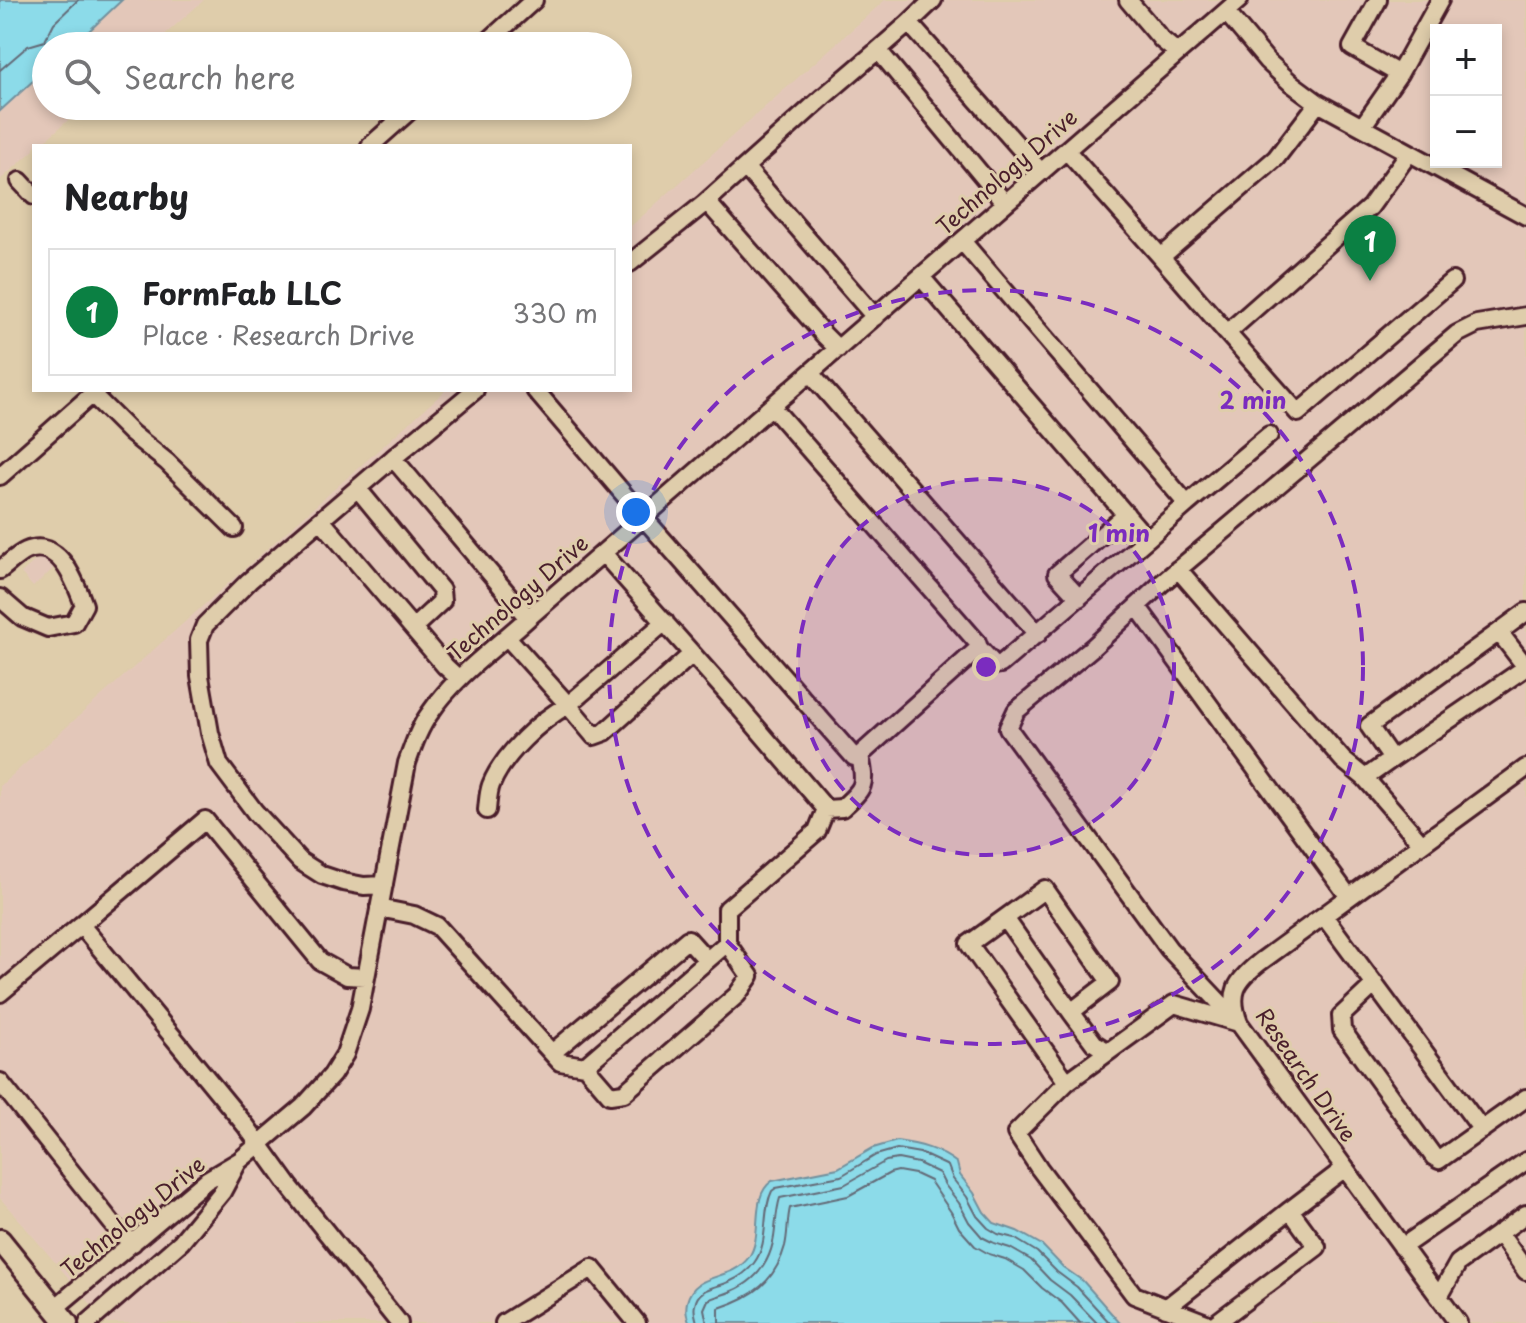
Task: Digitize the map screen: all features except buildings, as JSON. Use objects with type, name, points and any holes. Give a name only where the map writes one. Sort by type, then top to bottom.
[{"type":"main road","points":[[0,1240],[61,1316]]},
{"type":"street","points":[[499,32],[534,0]]},
{"type":"street","points":[[632,261],[705,203],[933,0]]},
{"type":"street","points":[[1128,0],[1162,40],[1178,53]]},
{"type":"street","name":"Technology Drive","points":[[61,1316],[133,1243],[207,1180],[239,1161],[303,1107],[332,1075],[345,1054],[353,1034],[366,977],[407,763],[428,715],[442,696],[1239,0]]},
{"type":"street","points":[[1378,0],[1352,47],[1399,74]]},
{"type":"street","points":[[1362,127],[1399,74],[1440,0]]},
{"type":"street","points":[[1226,12],[1267,61],[1318,103],[1526,216]]},
{"type":"street","points":[[909,23],[1041,172]]},
{"type":"street","points":[[878,50],[1005,203]]},
{"type":"street","points":[[1161,257],[1276,158],[1318,103]]},
{"type":"street","points":[[372,144],[399,120]]},
{"type":"street","points":[[1066,150],[1298,413],[1452,281]]},
{"type":"street","points":[[1227,333],[1370,207],[1409,153]]},
{"type":"street","points":[[745,167],[875,317]]},
{"type":"street","points":[[20,181],[32,194]]},
{"type":"street","points":[[705,203],[838,349]]},
{"type":"street","points":[[962,241],[1187,504]]},
{"type":"street","points":[[921,277],[1147,539]]},
{"type":"street","points":[[1239,1023],[1169,949],[1008,728],[1016,711],[1093,647],[1178,569],[1457,334],[1477,324],[1526,316]]},
{"type":"street","points":[[810,373],[1038,634]]},
{"type":"street","points":[[0,476],[94,392],[131,433],[167,462],[234,528]]},
{"type":"street","points":[[384,885],[364,886],[322,875],[300,861],[255,812],[219,764],[203,690],[199,640],[205,625],[249,581],[473,392]]},
{"type":"street","points":[[537,392],[854,757],[860,755],[979,648]]},
{"type":"street","points":[[772,407],[995,665],[1001,664],[1038,634],[1269,435]]},
{"type":"street","points":[[393,458],[528,618]]},
{"type":"street","points":[[358,489],[441,590],[442,601],[413,628]]},
{"type":"street","points":[[1079,598],[1057,574],[1126,514]]},
{"type":"street","points":[[321,520],[459,679]]},
{"type":"street","points":[[0,570],[25,552],[40,547],[50,549],[75,582],[84,605],[74,623],[48,628],[22,617],[0,598]]},
{"type":"street","points":[[603,553],[826,809]]},
{"type":"street","points":[[1178,569],[1343,760],[1365,778],[1422,844]]},
{"type":"street","points":[[1137,606],[1349,897]]},
{"type":"street","points":[[1392,759],[1369,726],[1526,612]]},
{"type":"street","points":[[487,810],[491,786],[512,752],[551,714],[568,705],[665,622]]},
{"type":"street","points":[[1365,778],[1526,668],[1499,632]]},
{"type":"street","points":[[507,637],[594,736],[605,732],[692,654]]},
{"type":"street","points":[[826,809],[842,808],[860,792],[865,780],[860,755]]},
{"type":"street","name":"Research Drive","points":[[1458,1323],[1239,1023],[1233,1008],[1234,992],[1244,975],[1526,768]]},
{"type":"street","points":[[379,908],[414,915],[437,926],[560,1062],[585,1066],[610,1095],[624,1093],[737,995],[750,976],[727,943],[727,909],[817,831],[826,809]]},
{"type":"street","points":[[0,993],[205,820],[320,961],[347,976],[366,977]]},
{"type":"street","points":[[1067,1082],[969,944],[1045,889],[1110,982],[1071,1012]]},
{"type":"street","points":[[1324,916],[1482,1130]]},
{"type":"street","points":[[1005,918],[1094,1043],[1108,1052]]},
{"type":"street","points":[[81,925],[246,1126],[290,1187],[399,1323]]},
{"type":"street","points":[[552,1053],[688,939],[707,960]]},
{"type":"street","points":[[585,1066],[727,943]]},
{"type":"street","points":[[1375,984],[1341,1016],[1342,1030],[1434,1157],[1439,1160],[1526,1098]]},
{"type":"street","points":[[1206,1323],[1134,1295],[1016,1133],[1067,1082],[1174,1004],[1239,1023]]},
{"type":"street","points":[[0,1082],[119,1232],[133,1243]]},
{"type":"street","name":"Technology Drive","points":[[88,1323],[181,1242],[222,1192],[239,1161]]},
{"type":"street","points":[[1402,1247],[1526,1161]]},
{"type":"street","points":[[1166,1308],[1345,1168]]},
{"type":"street","points":[[1216,1323],[1317,1247],[1290,1210]]},
{"type":"street","points":[[1439,1297],[1458,1263],[1526,1214]]},
{"type":"street","points":[[1499,1233],[1526,1271]]},
{"type":"street","points":[[504,1323],[592,1268],[637,1323]]},
{"type":"shaded area","points":[[0,0],[204,0],[168,32],[32,32],[32,120],[68,120],[41,144],[32,144],[32,152],[0,180]]},
{"type":"shaded area","points":[[885,0],[1526,0],[1526,1323],[107,1323],[0,1198],[0,786],[444,392],[632,392],[632,225]]},
{"type":"shaded area","points":[[43,554],[55,567],[33,587],[21,573]]},
{"type":"water","points":[[0,0],[122,0],[88,32],[32,32],[32,82],[0,111]]},
{"type":"water","points":[[897,1141],[928,1148],[957,1163],[960,1175],[994,1223],[1042,1245],[1063,1267],[1083,1281],[1120,1323],[690,1323],[687,1302],[691,1292],[699,1284],[737,1268],[749,1257],[756,1238],[761,1197],[772,1181],[838,1168],[873,1148]]},
{"type":"place","name":"FormFab LLC","points":[[1370,281]]}]
